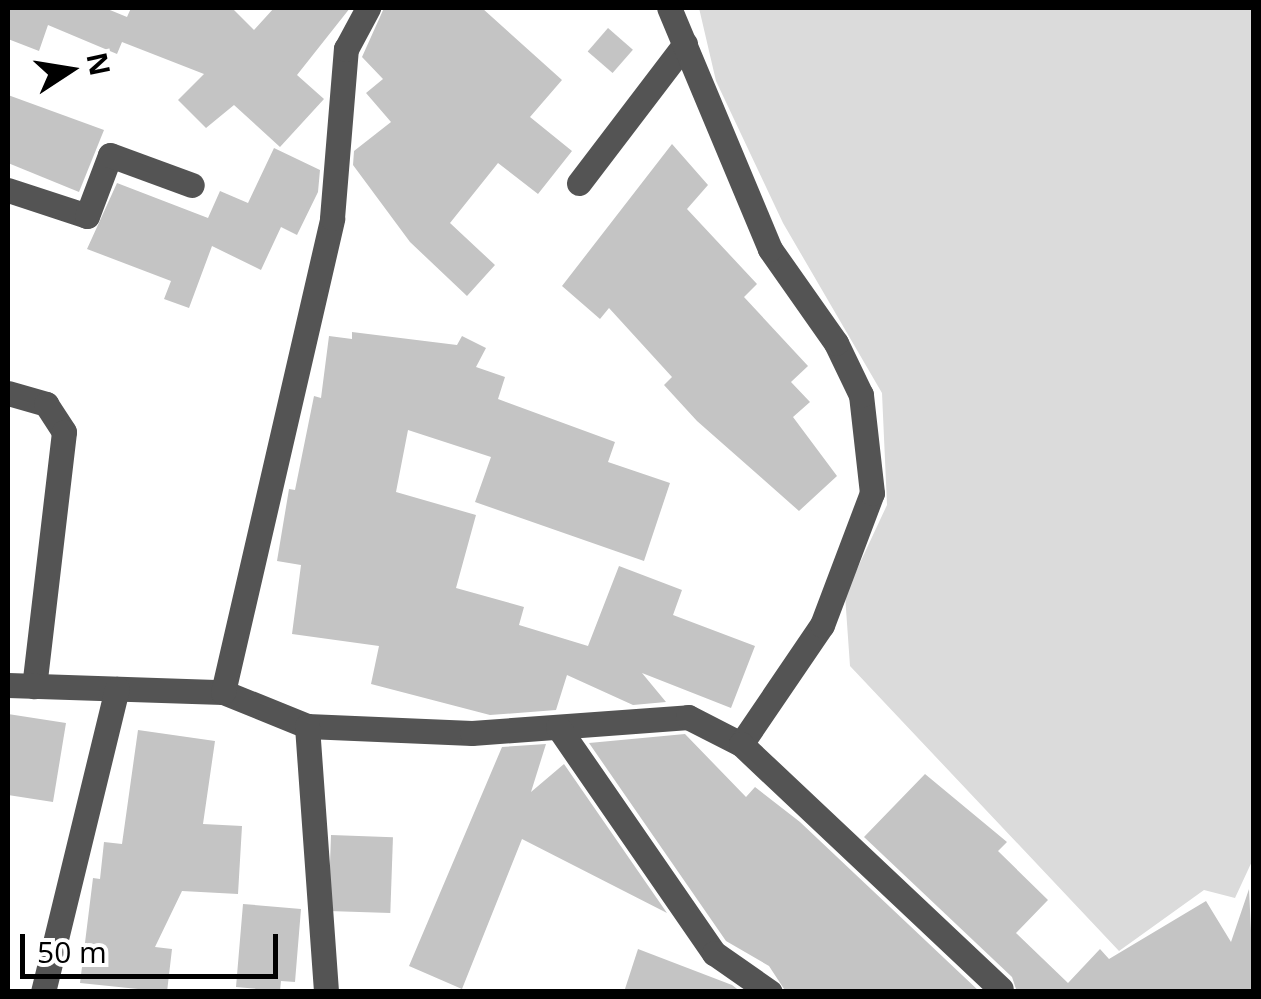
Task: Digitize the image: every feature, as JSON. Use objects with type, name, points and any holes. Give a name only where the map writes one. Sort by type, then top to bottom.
[{"type":"street","points":[[223,692],[332,218],[346,49],[368,8]]},
{"type":"street","points":[[669,8],[770,249],[836,343],[861,395],[872,493],[822,626],[741,744]]},
{"type":"street","points":[[579,183],[685,44]]},
{"type":"street","points":[[8,190],[87,216],[110,155],[192,185]]},
{"type":"street","points":[[8,393],[46,404],[64,432],[34,686]]},
{"type":"street","points":[[8,685],[223,692],[307,726],[472,733],[688,717],[741,744],[1001,991]]},
{"type":"street","points":[[44,992],[117,689]]},
{"type":"street","points":[[307,726],[326,992]]},
{"type":"street","points":[[558,726],[714,952],[770,992]]},
{"type":"shaded area","points":[[699,8],[1253,8],[1254,857],[1235,898],[1204,890],[1119,951],[850,666],[845,595],[887,505],[882,393],[783,223],[716,81]]},
{"type":"building","points":[[8,8],[105,8],[127,17],[131,8],[232,8],[254,30],[274,8],[350,8],[297,75],[324,99],[280,147],[234,105],[206,128],[178,100],[204,74],[122,42],[117,54],[48,25],[39,51],[8,39]]},
{"type":"building","points":[[384,8],[482,8],[562,80],[530,117],[572,151],[538,194],[498,163],[450,223],[495,265],[467,296],[410,242],[353,165],[354,151],[391,122],[366,93],[383,79],[362,57]]},
{"type":"building","points":[[608,28],[633,50],[613,73],[588,51]]},
{"type":"building","points":[[8,95],[104,130],[79,192],[8,163]]},
{"type":"building","points":[[672,144],[708,185],[687,209],[757,284],[744,297],[808,366],[791,382],[810,402],[793,417],[837,476],[799,511],[697,421],[664,385],[672,377],[609,308],[600,319],[562,286]]},
{"type":"building","points":[[274,148],[320,170],[318,192],[297,235],[281,227],[261,270],[212,246],[189,308],[164,299],[171,281],[87,249],[117,183],[208,218],[220,191],[248,203]]},
{"type":"building","points":[[352,332],[457,345],[462,336],[486,348],[476,367],[505,377],[498,399],[615,442],[608,462],[670,483],[644,561],[475,502],[491,457],[408,430],[396,492],[476,515],[456,588],[524,607],[519,625],[588,646],[619,566],[682,590],[673,615],[755,646],[731,708],[642,673],[666,702],[633,705],[567,675],[556,710],[490,715],[371,684],[379,646],[292,634],[301,565],[277,561],[289,489],[295,490],[314,396],[321,398],[329,336],[352,339]]},
{"type":"building","points":[[8,714],[66,723],[53,802],[8,795]]},
{"type":"building","points":[[138,730],[215,741],[203,824],[242,826],[238,894],[182,891],[155,947],[172,949],[167,992],[80,983],[93,878],[100,879],[104,842],[122,844]]},
{"type":"building","points":[[685,734],[746,797],[755,787],[800,822],[980,992],[786,992],[769,966],[726,941],[589,743]]},
{"type":"building","points":[[546,744],[531,792],[564,764],[667,913],[522,839],[462,989],[409,966],[502,747]]},
{"type":"building","points":[[925,774],[1007,842],[998,851],[1048,900],[1016,933],[1068,983],[1100,949],[1109,959],[1206,901],[1231,942],[1249,889],[1254,992],[1017,992],[1012,977],[864,837]]},
{"type":"building","points":[[331,835],[393,837],[390,913],[328,911]]},
{"type":"building","points":[[243,904],[301,909],[295,982],[281,981],[280,991],[236,987]]},
{"type":"building","points":[[638,949],[732,985],[741,992],[624,992]]}]
